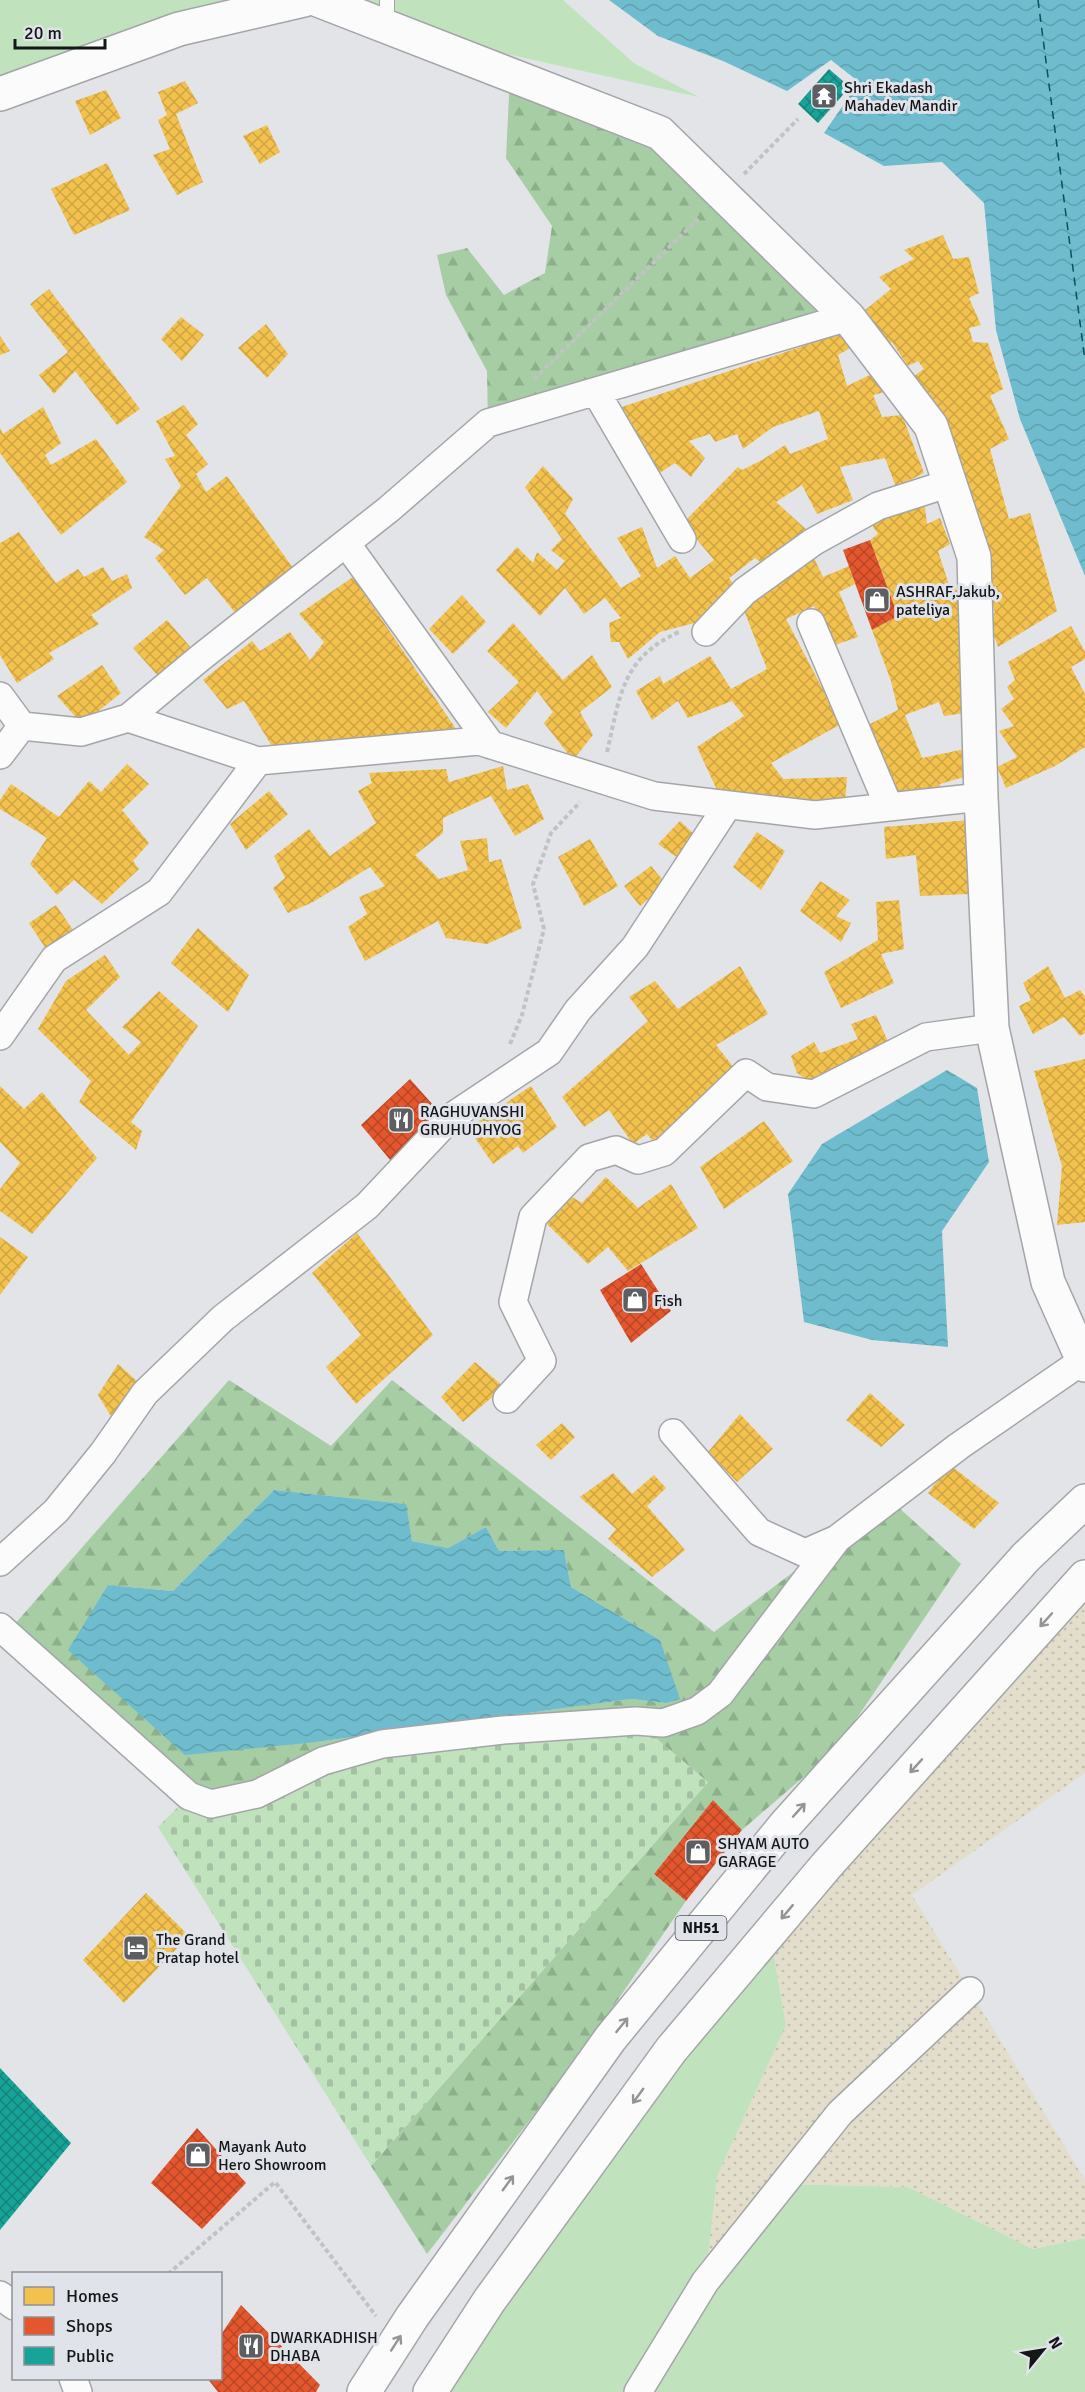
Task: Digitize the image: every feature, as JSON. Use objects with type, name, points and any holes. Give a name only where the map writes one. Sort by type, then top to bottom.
[{"type":"main road","points":[[0,94],[178,29],[304,0]]},
{"type":"main road","points":[[318,0],[387,13],[660,133],[849,317],[931,426],[974,557],[981,797],[992,1028],[1048,1282],[1084,1361]]},
{"type":"main road","name":"NH51","points":[[364,2392],[396,2343],[610,2040],[786,1824],[1026,1557],[1085,1501]]},
{"type":"main road","points":[[430,2392],[489,2301],[671,2050],[826,1866],[1085,1577]]},
{"type":"street","points":[[0,696],[22,726],[81,732],[128,718],[200,658],[389,509],[488,423],[849,317]]},
{"type":"street","points":[[596,392],[682,539]]},
{"type":"street","points":[[706,632],[745,591],[813,542],[878,506],[950,483]]},
{"type":"street","points":[[346,543],[491,745]]},
{"type":"street","points":[[811,623],[889,807]]},
{"type":"street","points":[[128,718],[258,761],[479,741],[654,796],[814,815],[981,797]]},
{"type":"street","points":[[0,755],[22,726]]},
{"type":"street","points":[[0,1036],[54,959],[159,892],[258,761]]},
{"type":"street","points":[[0,1562],[56,1511],[103,1453],[144,1393],[223,1318],[367,1206],[450,1118],[549,1052],[578,1010],[635,947],[728,805]]},
{"type":"street","points":[[507,1400],[542,1360],[513,1302],[533,1217],[588,1158],[616,1150],[638,1160],[664,1152],[746,1073],[768,1087],[814,1094],[926,1037],[992,1028]]},
{"type":"street","points":[[674,1432],[759,1533],[805,1553],[837,1539],[959,1446],[1084,1361]]},
{"type":"street","points":[[0,1627],[189,1796],[211,1804],[257,1794],[323,1761],[382,1744],[503,1730],[636,1721],[663,1724],[697,1711],[720,1694],[837,1539]]},
{"type":"street","points":[[638,2392],[705,2282],[840,2114],[970,1991]]},
{"type":"street","points":[[0,2295],[12,2304]]},
{"type":"path","points":[[530,383],[798,119]]},
{"type":"path","points":[[508,1048],[522,1015],[544,929],[533,884],[551,833],[600,779],[624,681],[646,652],[678,632],[706,632]]},
{"type":"path","points":[[170,2272],[275,2182],[396,2343]]},
{"type":"green space","points":[[0,0],[304,0],[0,95]]},
{"type":"green space","points":[[318,0],[563,0],[635,64],[699,97],[387,27]]},
{"type":"green space","points":[[510,75],[660,133],[848,317],[488,423],[487,371],[446,295],[437,255],[467,248],[504,295],[545,273],[552,226],[506,158]]},
{"type":"green space","points":[[229,1380],[331,1446],[392,1380],[714,1632],[837,1539],[897,1506],[961,1564],[836,1749],[742,1830],[713,1800],[654,1874],[686,1901],[579,2056],[427,2254],[371,2166],[708,1782],[495,1731],[506,1716],[631,1699],[666,1703],[660,1640],[571,1587],[564,1550],[499,1551],[486,1527],[448,1548],[412,1541],[405,1504],[274,1490],[173,1591],[108,1585],[316,1742],[373,1734],[211,1804],[7,1633]]},
{"type":"green space","points":[[636,1721],[708,1782],[371,2166],[158,1827],[189,1796],[263,1796],[377,1757]]},
{"type":"green space","points":[[770,1933],[786,2025],[784,2184],[908,2187],[1033,2249],[1085,2238],[1085,2392],[431,2392]]},
{"type":"sand","points":[[1085,1577],[1085,1773],[912,1895],[1085,2180],[1085,2238],[1033,2249],[908,2187],[784,2184],[705,2282],[717,2176],[786,2025],[770,1933]]},
{"type":"water","points":[[609,0],[1085,0],[1085,576],[1020,419],[996,330],[984,203],[942,162],[884,166],[824,133],[859,82],[831,60],[787,91],[723,61],[658,36]]},
{"type":"water","points":[[947,1070],[977,1088],[989,1162],[942,1231],[948,1347],[872,1340],[804,1322],[788,1194],[822,1144]]},
{"type":"water","points":[[274,1490],[406,1504],[412,1541],[448,1548],[486,1527],[499,1551],[564,1550],[571,1587],[660,1640],[680,1699],[666,1703],[631,1699],[316,1742],[185,1755],[68,1650],[108,1585],[173,1591]]},
{"type":"building: Homes","points":[[185,81],[198,103],[176,114],[203,182],[177,195],[153,155],[170,149],[158,120],[167,115],[158,92]]},
{"type":"building: Homes","points":[[106,90],[121,118],[90,135],[75,101]]},
{"type":"building: Homes","points":[[267,125],[280,152],[260,164],[243,136]]},
{"type":"building: Homes","points":[[107,163],[130,210],[74,235],[51,189]]},
{"type":"building: Homes","points":[[943,235],[953,259],[969,257],[979,293],[969,298],[981,325],[969,328],[973,342],[988,343],[1003,389],[990,396],[1009,439],[990,449],[1009,519],[1030,513],[1057,611],[998,647],[988,618],[995,613],[982,565],[991,559],[978,516],[968,517],[941,411],[933,415],[914,376],[924,369],[918,361],[908,366],[892,342],[885,349],[864,311],[891,289],[879,277],[914,259],[904,250]]},
{"type":"building: Homes","points":[[49,289],[140,409],[117,425],[75,371],[54,394],[39,375],[68,352],[30,304]]},
{"type":"building: Homes","points":[[181,317],[204,335],[182,361],[161,339]]},
{"type":"building: Homes","points":[[266,324],[288,354],[267,378],[238,348]]},
{"type":"building: Homes","points":[[842,333],[852,347],[838,355],[847,386],[876,372],[885,392],[873,395],[882,417],[902,415],[924,473],[896,487],[885,458],[840,467],[853,500],[817,514],[802,485],[776,502],[809,532],[767,567],[755,558],[729,578],[736,588],[706,620],[660,632],[628,659],[619,642],[611,642],[609,623],[621,618],[605,598],[584,614],[565,588],[540,616],[496,570],[517,547],[533,563],[537,552],[557,570],[565,561],[551,550],[562,539],[525,487],[543,466],[573,499],[565,514],[621,588],[641,576],[617,538],[642,527],[657,568],[675,556],[690,578],[714,560],[683,523],[738,467],[742,470],[785,445],[790,454],[828,439],[819,411],[773,427],[743,449],[737,434],[715,442],[710,434],[689,441],[705,458],[691,477],[675,463],[658,474],[622,407]]},
{"type":"building: Homes","points":[[0,336],[10,351],[0,355]]},
{"type":"building: Homes","points":[[184,405],[198,424],[186,435],[208,464],[196,474],[206,492],[227,476],[293,568],[237,615],[207,578],[185,595],[155,558],[164,550],[144,537],[181,486],[165,459],[175,456],[156,421]]},
{"type":"building: Homes","points":[[43,407],[61,443],[45,455],[51,465],[96,439],[127,482],[61,535],[0,453],[0,428],[3,434]]},
{"type":"building: Homes","points":[[924,500],[927,524],[940,518],[950,544],[938,551],[950,588],[961,590],[967,623],[959,626],[965,713],[944,716],[939,702],[905,715],[922,758],[965,749],[967,776],[940,784],[938,794],[896,795],[864,727],[898,710],[891,681],[872,630],[898,616],[870,540],[878,534],[870,522]]},
{"type":"building: Homes","points":[[19,532],[56,583],[78,569],[84,577],[103,567],[112,581],[127,574],[132,588],[91,615],[99,624],[49,653],[54,659],[17,683],[0,655],[0,543]]},
{"type":"building: Homes","points":[[814,558],[823,577],[849,566],[855,584],[839,592],[858,637],[832,646],[814,606],[786,619],[841,724],[771,763],[783,779],[847,777],[845,804],[804,805],[717,790],[697,747],[744,716],[732,701],[688,718],[678,701],[652,720],[636,691],[660,676],[663,684],[710,656],[731,689],[767,669],[743,608]]},
{"type":"building: Homes","points":[[353,577],[456,729],[341,743],[272,746],[244,701],[227,709],[203,680],[252,641],[260,651],[290,632],[310,660],[324,642],[299,614]]},
{"type":"building: Homes","points":[[462,595],[486,622],[453,654],[429,629]]},
{"type":"building: Homes","points":[[167,620],[193,650],[160,678],[133,648]]},
{"type":"building: Homes","points":[[513,623],[563,680],[592,655],[612,687],[580,712],[593,735],[573,760],[544,723],[553,712],[537,691],[506,728],[488,712],[519,682],[487,651]]},
{"type":"building: Homes","points":[[1071,626],[1085,652],[1085,659],[1071,667],[1085,694],[1085,747],[1055,766],[1006,788],[997,767],[1017,757],[999,731],[1014,726],[1001,709],[1014,699],[1007,687],[1015,680],[1008,662]]},
{"type":"building: Homes","points":[[102,665],[121,693],[82,724],[57,696]]},
{"type":"building: Homes","points":[[127,764],[149,784],[122,810],[149,843],[133,861],[139,869],[102,904],[74,880],[57,895],[30,864],[47,838],[0,809],[0,800],[11,784],[59,817],[89,781],[101,792]]},
{"type":"building: Homes","points":[[503,766],[507,790],[528,784],[544,819],[515,836],[491,796],[443,818],[443,833],[415,855],[439,879],[468,870],[460,841],[487,838],[489,862],[501,859],[522,928],[487,944],[446,938],[438,921],[365,961],[348,927],[367,914],[359,897],[385,886],[370,867],[313,902],[288,913],[273,888],[285,878],[274,856],[309,829],[330,856],[376,823],[358,791],[372,783],[369,773],[446,769],[449,782]]},
{"type":"building: Homes","points":[[269,791],[288,814],[246,850],[230,824]]},
{"type":"building: Homes","points":[[970,820],[969,894],[920,896],[916,855],[886,859],[884,827]]},
{"type":"building: Homes","points":[[680,821],[696,836],[678,858],[658,844]]},
{"type":"building: Homes","points":[[757,832],[785,851],[761,890],[733,867]]},
{"type":"building: Homes","points":[[590,839],[618,886],[584,906],[558,857]]},
{"type":"building: Homes","points":[[651,866],[666,884],[640,906],[624,886]]},
{"type":"building: Homes","points":[[820,881],[850,900],[836,916],[851,923],[841,942],[800,911]]},
{"type":"building: Homes","points":[[899,900],[904,949],[881,954],[894,983],[841,1008],[824,972],[878,940],[876,902]]},
{"type":"building: Homes","points":[[56,905],[77,936],[48,952],[29,923]]},
{"type":"building: Homes","points":[[198,928],[249,975],[228,1012],[171,963]]},
{"type":"building: Homes","points":[[105,955],[120,977],[86,1010],[129,1055],[141,1042],[122,1027],[159,991],[198,1026],[131,1122],[142,1131],[136,1150],[79,1102],[91,1081],[38,1029],[66,981]]},
{"type":"building: Homes","points":[[740,966],[768,1014],[716,1045],[735,1069],[656,1145],[647,1134],[633,1144],[609,1110],[584,1127],[562,1097],[648,1021],[629,997],[655,981],[678,1009]]},
{"type":"building: Homes","points":[[1048,966],[1065,998],[1080,990],[1085,997],[1085,1033],[1080,1036],[1064,1017],[1033,1034],[1019,1006],[1031,1000],[1023,983]]},
{"type":"building: Homes","points":[[876,1015],[890,1046],[815,1085],[797,1073],[791,1056],[814,1042],[820,1053],[858,1039],[851,1024]]},
{"type":"building: Homes","points":[[1085,1059],[1085,1222],[1057,1225],[1062,1166],[1034,1071]]},
{"type":"building: Homes","points":[[0,1086],[24,1109],[42,1092],[97,1158],[32,1234],[0,1211],[0,1189],[20,1163],[0,1142]]},
{"type":"building: Homes","points":[[531,1086],[557,1127],[523,1153],[518,1146],[493,1164],[468,1128]]},
{"type":"building: Homes","points":[[764,1121],[793,1161],[724,1209],[700,1167]]},
{"type":"building: Homes","points":[[606,1177],[638,1208],[671,1184],[698,1228],[628,1271],[608,1247],[588,1264],[547,1224],[572,1197],[582,1203]]},
{"type":"building: Homes","points":[[357,1233],[433,1335],[356,1404],[326,1367],[361,1335],[312,1273]]},
{"type":"building: Homes","points":[[0,1237],[28,1257],[0,1295]]},
{"type":"building: Homes","points":[[475,1362],[504,1387],[463,1422],[441,1397]]},
{"type":"building: Homes","points":[[118,1364],[139,1383],[112,1418],[98,1395]]},
{"type":"building: Homes","points":[[870,1393],[905,1425],[881,1447],[846,1420]]},
{"type":"building: Homes","points":[[740,1414],[773,1449],[737,1482],[708,1452]]},
{"type":"building: Homes","points":[[562,1423],[575,1437],[551,1460],[536,1445]]},
{"type":"building: Homes","points":[[950,1465],[999,1503],[974,1529],[928,1493]]},
{"type":"building: Homes","points":[[613,1473],[632,1494],[654,1475],[666,1488],[647,1506],[685,1550],[652,1577],[608,1539],[616,1529],[580,1497]]},
{"type":"building: Homes","name":"The Grand Pratap hotel","points":[[146,1893],[189,1936],[124,2003],[83,1960]]},
{"type":"building: Shops","name":"ASHRAF,Jakub, pateliya","points":[[870,540],[898,616],[872,630],[843,550]]},
{"type":"building: Shops","name":"RAGHUVANSHI GRUHUDHYOG","points":[[410,1079],[442,1115],[391,1161],[361,1125]]},
{"type":"building: Shops","name":"Fish","points":[[641,1264],[671,1311],[631,1343],[600,1290]]},
{"type":"building: Shops","name":"SHYAM AUTO GARAGE","points":[[713,1800],[742,1830],[686,1901],[654,1874]]},
{"type":"building: Shops","name":"Mayank Auto Hero Showroom","points":[[197,2128],[246,2183],[202,2229],[151,2183]]},
{"type":"building: Shops","name":"DWARKADHISH DHABA","points":[[241,2305],[320,2385],[316,2392],[218,2392],[209,2380],[222,2380],[222,2333]]},
{"type":"building: Public","name":"Shri Ekadash Mahadev Mandir","points":[[829,69],[850,87],[818,123],[798,104]]},
{"type":"building: Public","points":[[0,2068],[71,2143],[0,2230]]},
{"type":"ferry route","points":[[1038,0],[1085,361]]},
{"type":"place","name":"Shri Ekadash Mahadev Mandir","points":[[824,96]]},
{"type":"place","name":"ASHRAF,Jakub, pateliya","points":[[877,600]]},
{"type":"place","name":"RAGHUVANSHI GRUHUDHYOG","points":[[401,1120]]},
{"type":"place","name":"Fish","points":[[635,1300]]},
{"type":"place","name":"SHYAM AUTO GARAGE","points":[[698,1852]]},
{"type":"place","name":"The Grand Pratap hotel","points":[[136,1948]]},
{"type":"place","name":"Mayank Auto Hero Showroom","points":[[198,2155]]},
{"type":"place","name":"DWARKADHISH DHABA","points":[[251,2346]]}]
